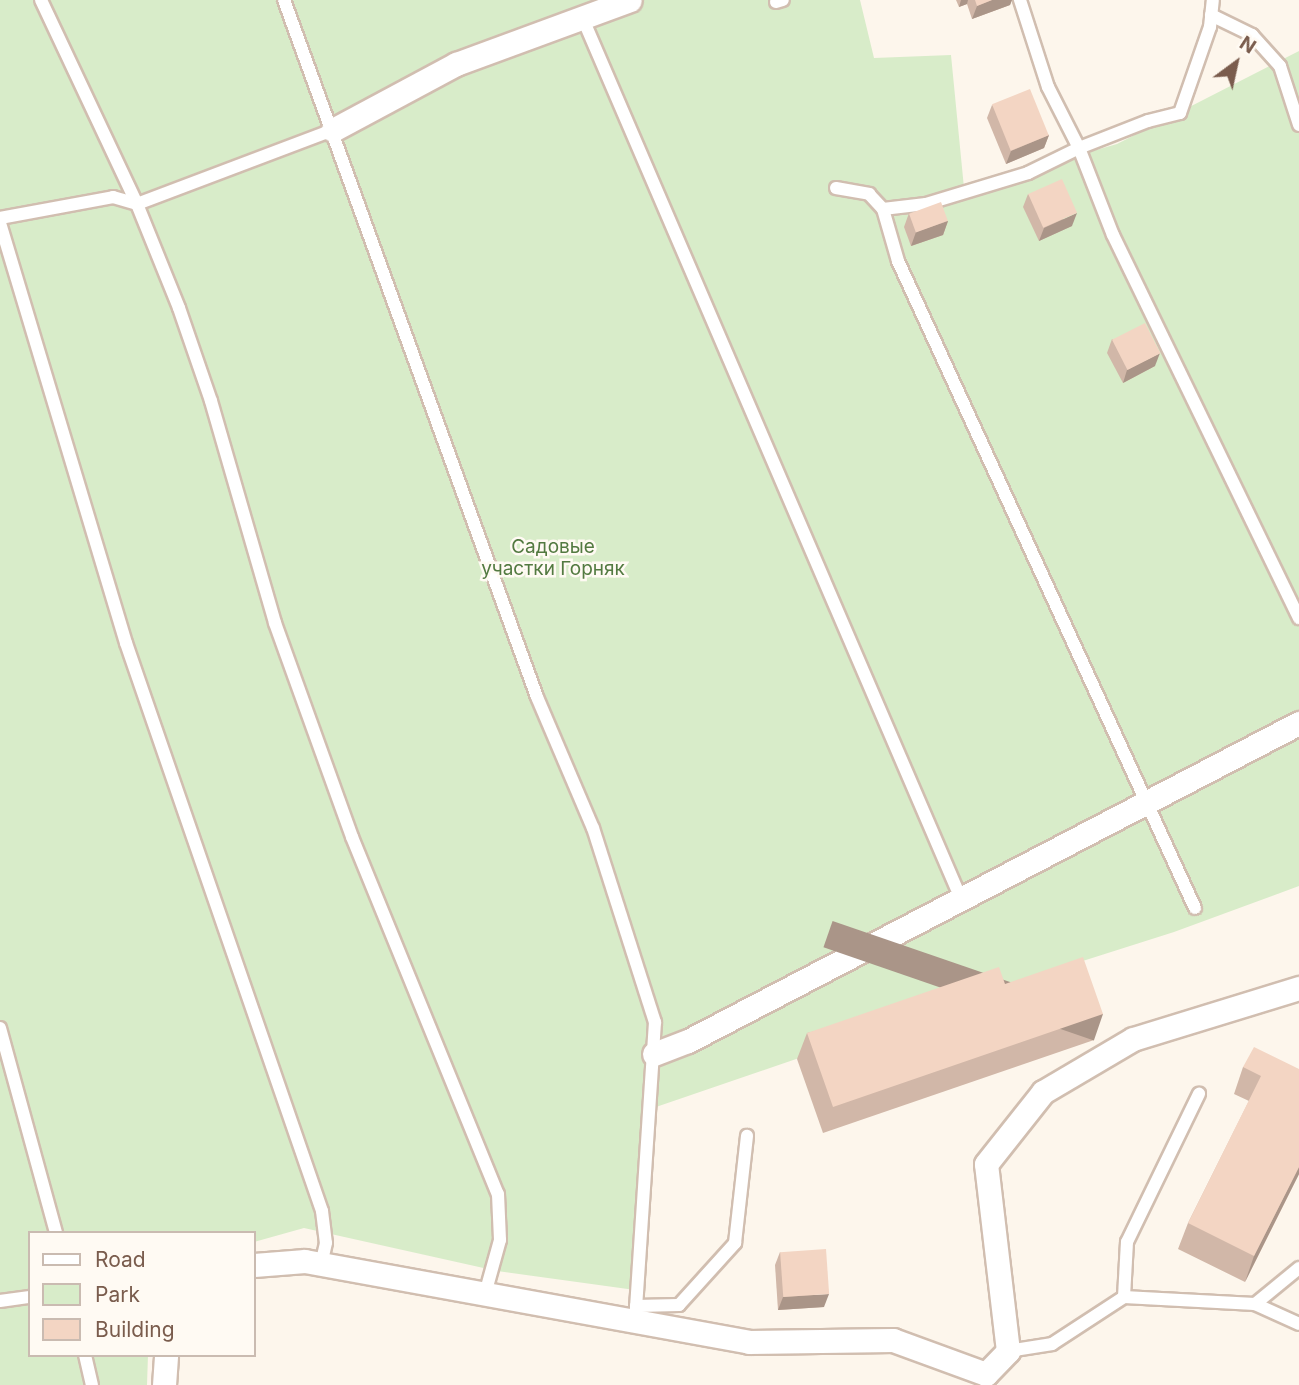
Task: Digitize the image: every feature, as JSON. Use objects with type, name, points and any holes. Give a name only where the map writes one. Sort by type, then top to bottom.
[{"type":"street","points":[[333,130],[456,64],[630,0]]},
{"type":"street","points":[[654,1054],[688,1041],[1299,723]]},
{"type":"street","points":[[256,1265],[305,1261],[485,1294],[635,1314],[749,1342],[893,1340],[987,1379],[1008,1351],[986,1164],[1043,1093],[1133,1039],[1299,988]]},
{"type":"street","points":[[164,1385],[166,1357]]},
{"type":"lane","points":[[41,0],[137,204],[179,308],[211,401],[275,623],[352,837],[498,1194],[500,1240],[485,1294]]},
{"type":"lane","points":[[285,0],[537,697],[593,828],[655,1022],[635,1314],[679,1305],[736,1242],[747,1136]]},
{"type":"lane","points":[[1020,0],[1048,87],[1079,148],[1113,235],[1299,618]]},
{"type":"lane","points":[[883,209],[926,204],[1028,173],[1079,148],[1148,121],[1180,113],[1210,27],[1213,0]]},
{"type":"lane","points":[[1211,15],[1252,35],[1280,66],[1299,125]]},
{"type":"lane","points":[[583,19],[961,899]]},
{"type":"lane","points":[[321,1264],[326,1243],[322,1211],[126,643],[0,221],[113,197],[137,204],[333,130]]},
{"type":"lane","points":[[836,188],[869,194],[883,209],[898,261],[1195,908]]},
{"type":"lane","points":[[0,1028],[55,1231]]},
{"type":"lane","points":[[1124,1297],[1128,1242],[1199,1094]]},
{"type":"lane","points":[[1255,1304],[1299,1268]]},
{"type":"lane","points":[[0,1301],[28,1297]]},
{"type":"lane","points":[[1008,1351],[1052,1344],[1124,1297],[1255,1304],[1299,1324]]},
{"type":"lane","points":[[85,1357],[92,1385]]},
{"type":"green space","name":"Садовые участки Горняк","points":[[0,0],[860,0],[874,58],[951,55],[964,188],[1117,144],[1299,51],[1299,886],[1174,932],[656,1107],[635,1290],[497,1271],[304,1228],[256,1241],[256,1231],[28,1231],[28,1357],[148,1357],[147,1385],[0,1385]]},
{"type":"building","points":[[975,0],[992,0],[977,6]]},
{"type":"building","points":[[1030,89],[1049,135],[1011,151],[992,104]]},
{"type":"building","points":[[1062,179],[1077,213],[1043,228],[1028,194]]},
{"type":"building","points":[[941,202],[948,221],[916,232],[909,214]]},
{"type":"building","points":[[1145,323],[1160,353],[1127,370],[1112,340]]},
{"type":"building","points":[[1083,957],[1103,1014],[833,1107],[807,1033],[999,967],[1005,984]]},
{"type":"building","points":[[1254,1047],[1299,1069],[1299,1167],[1254,1256],[1188,1223],[1261,1076],[1243,1067]]},
{"type":"building","points":[[826,1249],[829,1294],[783,1297],[780,1252]]}]
